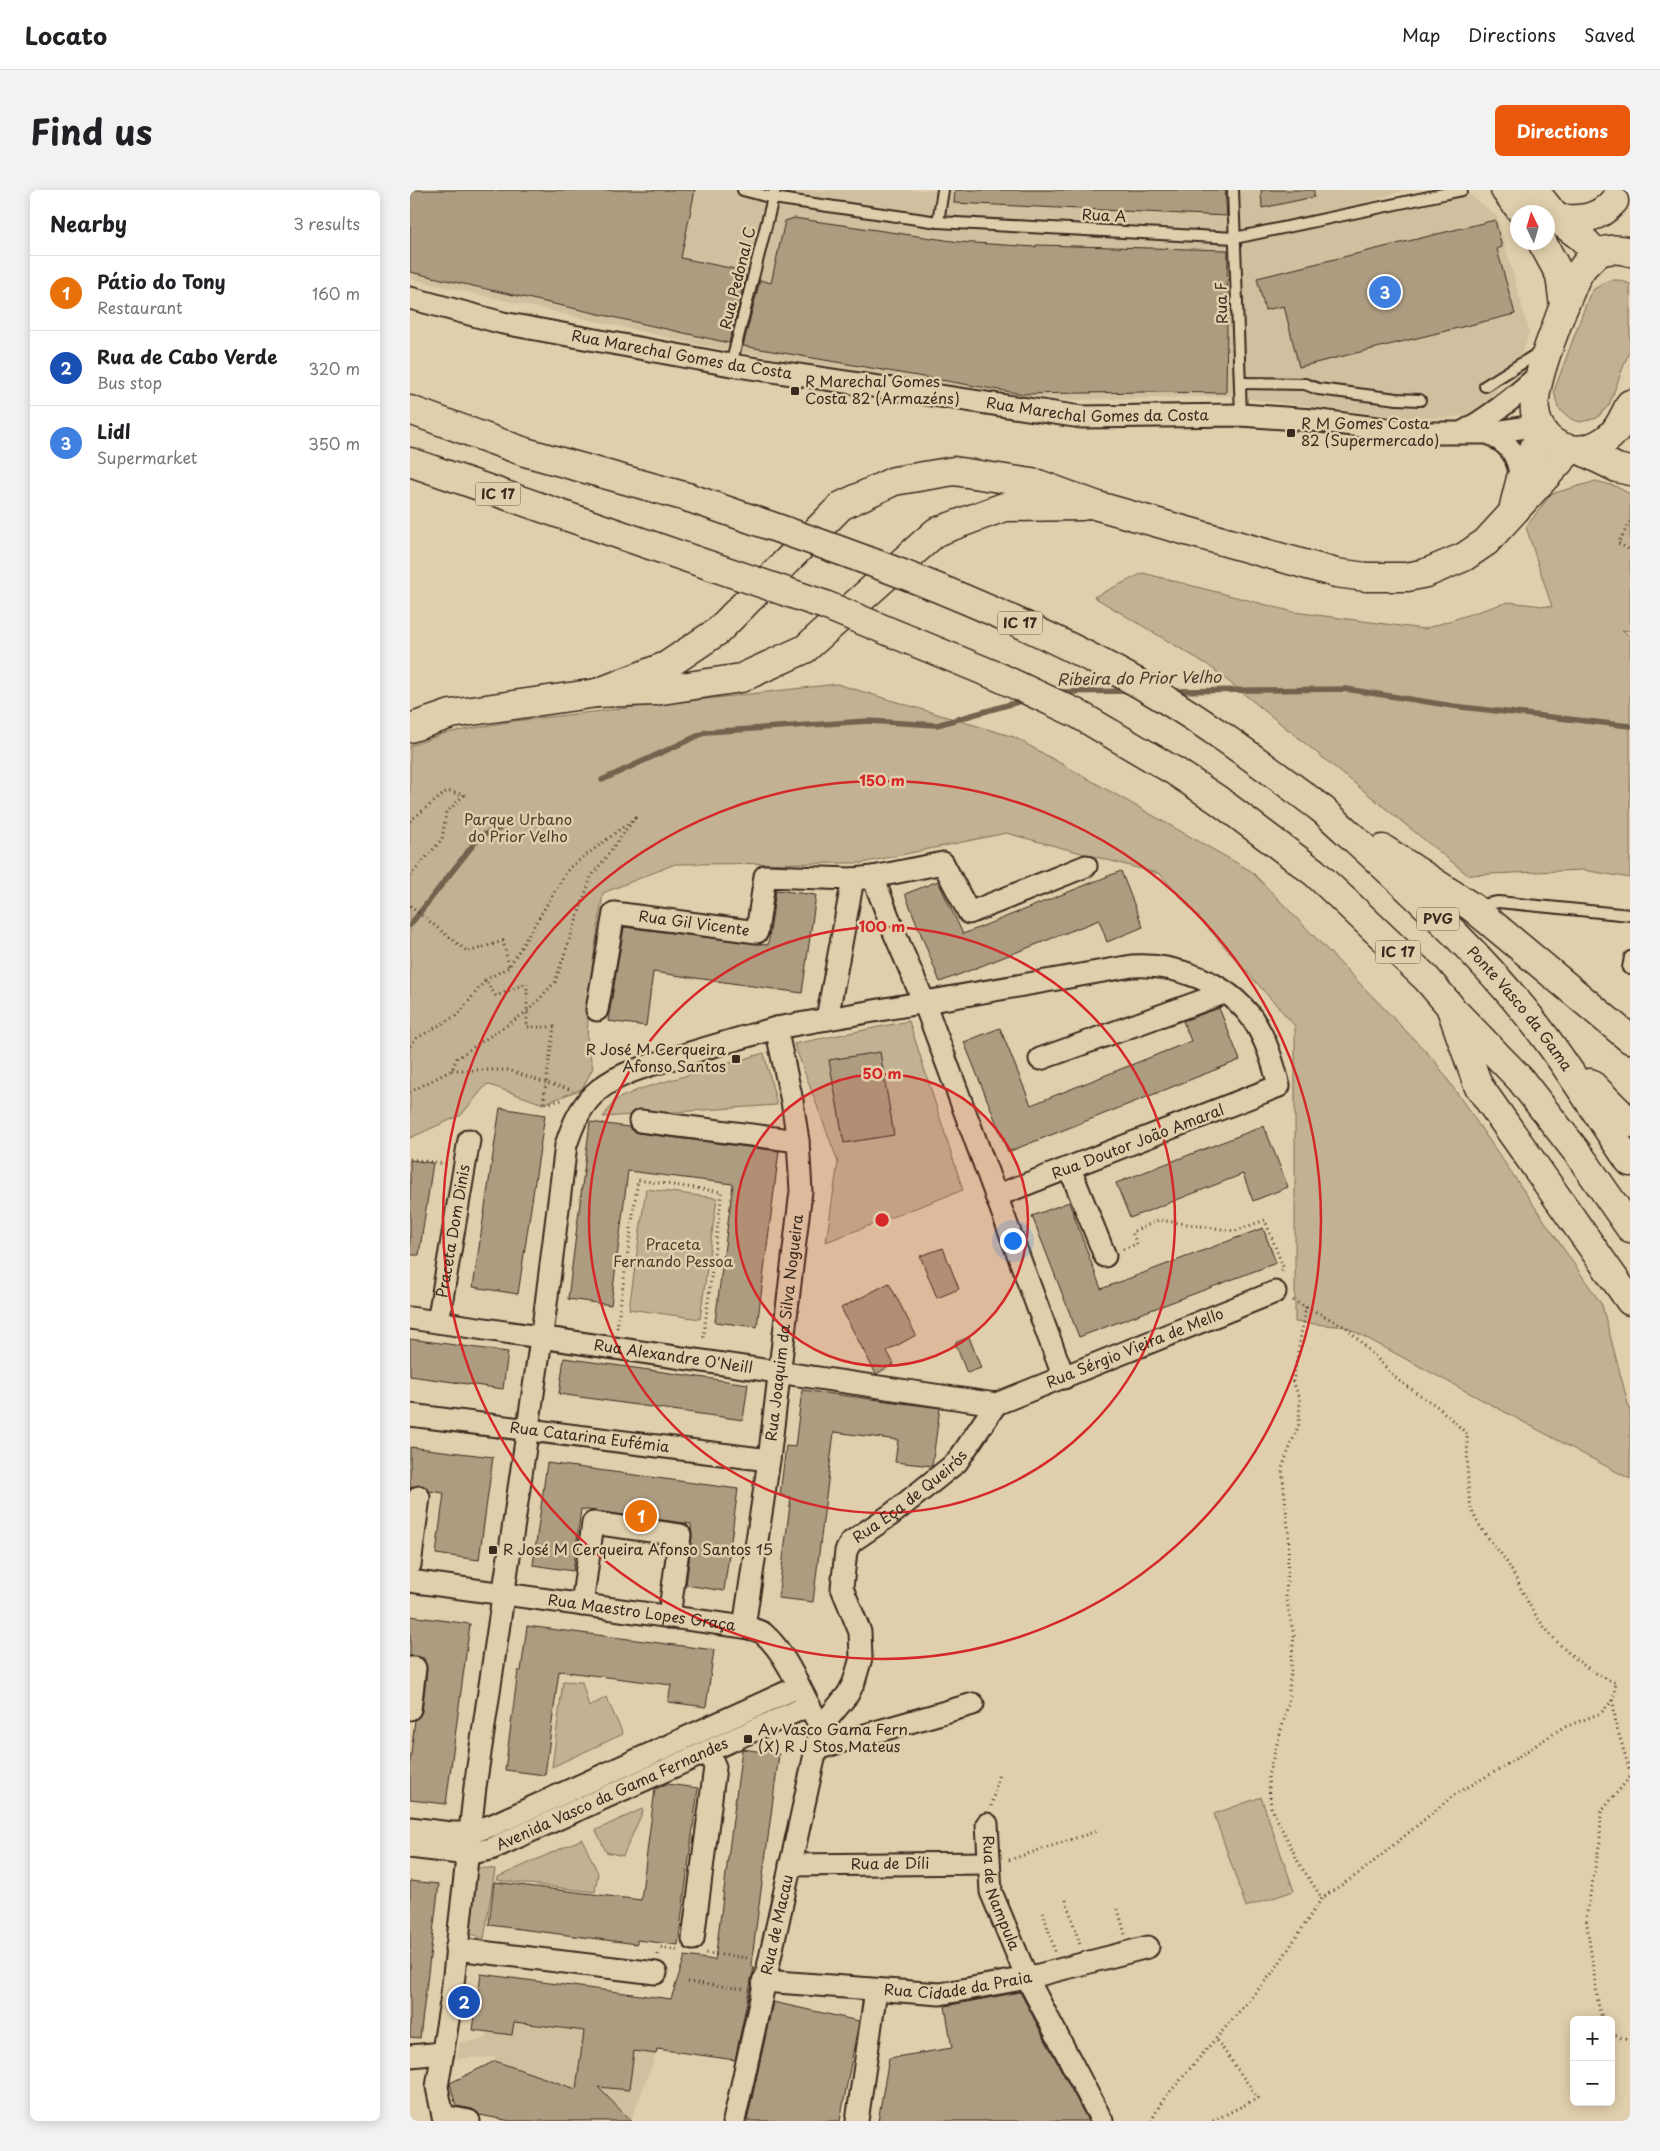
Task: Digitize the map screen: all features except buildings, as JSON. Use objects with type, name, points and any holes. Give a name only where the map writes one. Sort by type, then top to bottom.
[{"type":"main road","points":[[1505,190],[1517,205]]},
{"type":"main road","points":[[1534,190],[1557,219],[1581,237],[1610,253]]},
{"type":"main road","points":[[1557,219],[1586,219],[1607,209],[1615,196]]},
{"type":"main road","points":[[1610,253],[1615,196]]},
{"type":"main road","points":[[1546,250],[1560,275],[1565,307]]},
{"type":"main road","points":[[1610,253],[1586,264],[1575,279],[1540,374],[1534,402],[1541,427],[1556,444],[1617,468],[1630,471]]},
{"type":"main road","points":[[1630,404],[1630,428]]},
{"type":"main road","points":[[597,693],[666,666],[718,631],[841,506],[894,481],[954,471],[1038,484],[1098,506],[1336,573],[1407,578],[1426,573],[1464,557],[1486,542],[1514,510],[1575,450],[1592,447],[1613,434],[1630,404]]},
{"type":"main road","name":"IC 17","points":[[410,410],[525,452],[687,497],[852,553],[944,589],[1068,645],[1118,672],[1225,737],[1323,810]]},
{"type":"main road","points":[[1514,510],[1521,478],[1541,427]]},
{"type":"main road","name":"IC 17","points":[[410,462],[825,605],[990,674],[1076,713],[1176,772],[1218,800],[1314,872],[1426,978],[1450,1006]]},
{"type":"main road","points":[[410,728],[451,714],[597,693],[655,691],[741,678],[805,649],[936,532],[1004,507],[1098,506]]},
{"type":"main road","points":[[1323,810],[1472,907],[1630,1039]]},
{"type":"main road","name":"Ponte Vasco da Gama","points":[[1323,810],[1394,876],[1472,953],[1545,1037],[1630,1162]]},
{"type":"main road","points":[[1450,1006],[1520,1079],[1580,1156],[1630,1228]]},
{"type":"main road","points":[[1450,1006],[1478,1085],[1630,1301]]},
{"type":"main road","points":[[1545,1037],[1630,1123]]},
{"type":"street","name":"Rua Marechal Gomes da Costa","points":[[410,298],[503,323],[731,365],[1081,417],[1241,415],[1312,420],[1418,434],[1489,433],[1541,427]]},
{"type":"street","name":"Rua Marechal Gomes da Costa","points":[[1463,432],[1488,418],[1540,374]]},
{"type":"street","points":[[1489,433],[1504,441],[1513,451],[1519,464],[1521,478]]},
{"type":"street","name":"Rua Gil Vicente","points":[[597,1010],[614,913],[757,932],[765,876],[863,878],[943,863],[969,913],[1086,866]]},
{"type":"street","points":[[863,878],[894,932],[924,1002],[1064,1378]]},
{"type":"street","points":[[827,1019],[863,878]]},
{"type":"street","points":[[469,2121],[444,2118],[437,2087],[451,2002],[469,1833],[566,1145],[573,1124],[583,1107],[593,1095],[621,1076],[776,1028],[1146,965],[1183,971],[1224,993]]},
{"type":"street","points":[[1040,1059],[1224,993]]},
{"type":"street","name":"Rua Doutor João Amaral","points":[[996,1196],[1070,1169],[1279,1086],[1272,1056],[1261,1033],[1251,1017],[1238,1003],[1224,993]]},
{"type":"street","name":"Rua Joaquim da Silva Nogueira","points":[[744,1627],[769,1460],[801,1191],[798,1141],[792,1101],[776,1028]]},
{"type":"street","points":[[640,1121],[798,1141]]},
{"type":"street","name":"Praceta Dom Dinis","points":[[438,1322],[469,1140]]},
{"type":"street","points":[[1070,1169],[1105,1256]]},
{"type":"street","name":"Rua Sérgio Vieira de Mello","points":[[996,1404],[1275,1292]]},
{"type":"street","name":"Rua Alexandre O'Neill","points":[[410,1318],[996,1404]]},
{"type":"street","name":"Rua Eça de Queirós","points":[[821,1727],[848,1694],[854,1682],[861,1658],[860,1632],[842,1588],[846,1551],[849,1544],[892,1514],[957,1462],[996,1404]]},
{"type":"street","name":"Rua Catarina Eufémia","points":[[410,1415],[769,1460]]},
{"type":"street","points":[[410,1565],[419,1497]]},
{"type":"street","points":[[582,1605],[593,1523],[680,1535],[669,1616]]},
{"type":"street","name":"Rua Maestro Lopes Graça","points":[[410,1581],[744,1627],[764,1633],[787,1663],[803,1697],[821,1727]]},
{"type":"street","points":[[410,1668],[415,1668],[410,1710]]},
{"type":"street","name":"Avenida Vasco da Gama Fernandes","points":[[410,1828],[451,1834],[469,1833],[803,1697]]},
{"type":"street","name":"Avenida Vasco da Gama Fernandes","points":[[410,1847],[467,1854],[491,1849],[708,1751],[803,1697]]},
{"type":"street","points":[[816,1749],[974,1704]]},
{"type":"street","name":"Rua de Macau","points":[[734,2121],[762,1986],[821,1727]]},
{"type":"street","points":[[692,1939],[715,1767],[708,1751]]},
{"type":"street","name":"Rua de Nampula","points":[[986,1824],[991,1892],[1027,1978],[1102,2121]]},
{"type":"street","name":"Rua de Díli","points":[[790,1866],[989,1863]]},
{"type":"street","name":"Rua Cidade da Praia","points":[[762,1986],[940,1994],[1027,1978],[1148,1947]]},
{"type":"street","points":[[456,1949],[656,1973]]},
{"type":"street","points":[[857,2121],[876,1990]]},
{"type":"street","points":[[410,2056],[443,2053]]},
{"type":"lane","name":"Rua A","points":[[743,190],[938,222],[1235,238],[1462,190]]},
{"type":"lane","points":[[938,222],[943,190]]},
{"type":"lane","name":"Rua F","points":[[1233,190],[1241,415]]},
{"type":"lane","name":"Rua Pedonal C","points":[[731,365],[774,194]]},
{"type":"lane","points":[[1485,386],[1550,347]]},
{"type":"lane","points":[[1240,383],[1305,384],[1318,389],[1420,400]]},
{"type":"lane","points":[[1472,907],[1498,902],[1630,915]]},
{"type":"lane","points":[[1630,957],[1628,968],[1630,968]]},
{"type":"path","points":[[1630,522],[1618,543],[1630,550]]},
{"type":"path","points":[[410,821],[448,791],[464,795],[446,813],[442,839],[410,876]]},
{"type":"path","points":[[410,1046],[417,1038],[459,1014],[485,980],[509,967],[569,868],[635,818],[591,877],[555,982],[528,1010],[457,1058],[452,1070]]},
{"type":"path","points":[[410,906],[468,952],[503,941],[509,967]]},
{"type":"path","points":[[485,980],[496,996],[527,984],[527,1027],[554,1027],[543,1104],[593,1095]]},
{"type":"path","points":[[410,1092],[452,1070],[508,1070],[546,1083]]},
{"type":"path","points":[[410,1159],[464,1166]]},
{"type":"path","points":[[614,1348],[638,1180],[722,1192],[700,1360]]},
{"type":"path","points":[[1105,1256],[1137,1244],[1132,1232],[1159,1220],[1235,1231],[1265,1220],[1283,1267],[1275,1292],[1346,1327],[1399,1381],[1438,1407],[1467,1434],[1471,1510],[1495,1548],[1507,1562],[1534,1612],[1544,1626],[1572,1656],[1599,1676],[1616,1683],[1612,1700],[1616,1725],[1630,1771]]},
{"type":"path","points":[[1306,1307],[1293,1381],[1300,1399],[1299,1424],[1282,1468],[1289,1538],[1286,1598],[1294,1636],[1288,1705],[1268,1776],[1271,1807],[1300,1865],[1322,1898]]},
{"type":"path","points":[[1152,2121],[1163,2100],[1274,1971],[1322,1898],[1388,1851],[1454,1795],[1503,1768],[1562,1728],[1601,1713],[1612,1700]]},
{"type":"path","points":[[986,1824],[999,1773]]},
{"type":"path","points":[[1602,2016],[1586,1918],[1600,1841],[1601,1812],[1630,1777]]},
{"type":"path","points":[[989,1863],[1002,1863],[1097,1831]]},
{"type":"path","points":[[1066,1900],[1086,1963]]},
{"type":"path","points":[[1043,1912],[1060,1969]]},
{"type":"path","points":[[687,1982],[762,1986]]},
{"type":"path","points":[[1615,2035],[1630,2041]]},
{"type":"path","points":[[1213,2121],[1258,2098],[1216,2039]]},
{"type":"shaded area","points":[[410,190],[1404,190],[1309,222],[1464,190],[1497,216],[1529,331],[1525,347],[1491,399],[1468,415],[1445,418],[1407,418],[1240,398],[1237,396],[1023,401],[705,346],[410,279]]},
{"type":"shaded area","points":[[514,2022],[619,2036],[617,2049],[656,2054],[631,2121],[612,2102],[495,2061],[495,2057],[457,2059],[459,2042],[482,2040],[488,2032],[512,2035]]},
{"type":"green space","points":[[1610,280],[1619,280],[1630,284],[1630,349],[1609,405],[1597,418],[1580,422],[1571,419],[1558,408],[1554,391],[1589,296],[1594,289]]},
{"type":"green space","points":[[1596,481],[1615,486],[1630,494],[1630,631],[1622,630],[1630,636],[1630,878],[1583,870],[1468,875],[1208,665],[1094,597],[1143,573],[1294,612],[1424,629],[1508,602],[1552,607],[1526,527],[1551,494]]},
{"type":"green space","name":"Parque Urbano do Prior Velho","points":[[837,684],[1014,737],[1251,871],[1435,1061],[1602,1305],[1630,1411],[1630,1479],[1346,1327],[1295,1322],[1295,1026],[1160,874],[1006,833],[862,863],[675,864],[603,893],[589,988],[587,1042],[593,1068],[582,1089],[543,1104],[487,1084],[461,1115],[410,1138],[410,746],[446,733],[514,721]]},
{"type":"green space","points":[[909,1021],[963,1190],[826,1242],[838,1162],[794,1044]]},
{"type":"green space","points":[[764,1053],[777,1105],[603,1117],[615,1100],[640,1089]]},
{"type":"green space","name":"Praceta Fernando Pessoa","points":[[646,1189],[717,1198],[700,1319],[629,1309]]},
{"type":"green space","points":[[563,1681],[582,1682],[589,1707],[606,1697],[623,1734],[552,1767]]},
{"type":"green space","points":[[1261,1797],[1294,1891],[1246,1907],[1214,1814]]},
{"type":"green space","points":[[642,1809],[643,1811],[623,1856],[606,1852],[596,1830]]},
{"type":"green space","points":[[582,1839],[598,1873],[595,1892],[497,1880],[498,1877]]},
{"type":"green space","points":[[470,1867],[495,1869],[484,1939],[467,1932]]},
{"type":"waterway","name":"Ribeira do Prior Velho","points":[[1171,691],[1346,689],[1453,706],[1630,726]]},
{"type":"waterway","name":"Ribeira do Prior Velho","points":[[1056,692],[1131,691]]},
{"type":"waterway","name":"Ribeira do Prior Velho","points":[[602,780],[706,732],[868,721],[937,725],[1025,700]]},
{"type":"waterway","name":"Ribeira do Prior Velho","points":[[410,925],[480,836],[501,828]]},
{"type":"place","name":"Lidl","points":[[1385,292]]},
{"type":"place","name":"R Marechal Gomes Costa 82 (Armazéns)","points":[[795,391]]},
{"type":"place","name":"R M Gomes Costa 82 (Supermercado)","points":[[1291,433]]},
{"type":"place","name":"R José M Cerqueira Afonso Santos","points":[[736,1059]]},
{"type":"place","name":"Pátio do Tony","points":[[641,1516]]},
{"type":"place","name":"R José M Cerqueira Afonso Santos 15","points":[[493,1550]]},
{"type":"place","name":"Av Vasco Gama Fern (X) R J Stos Mateus","points":[[748,1739]]},
{"type":"place","name":"Rua de Cabo Verde","points":[[464,2002]]}]
